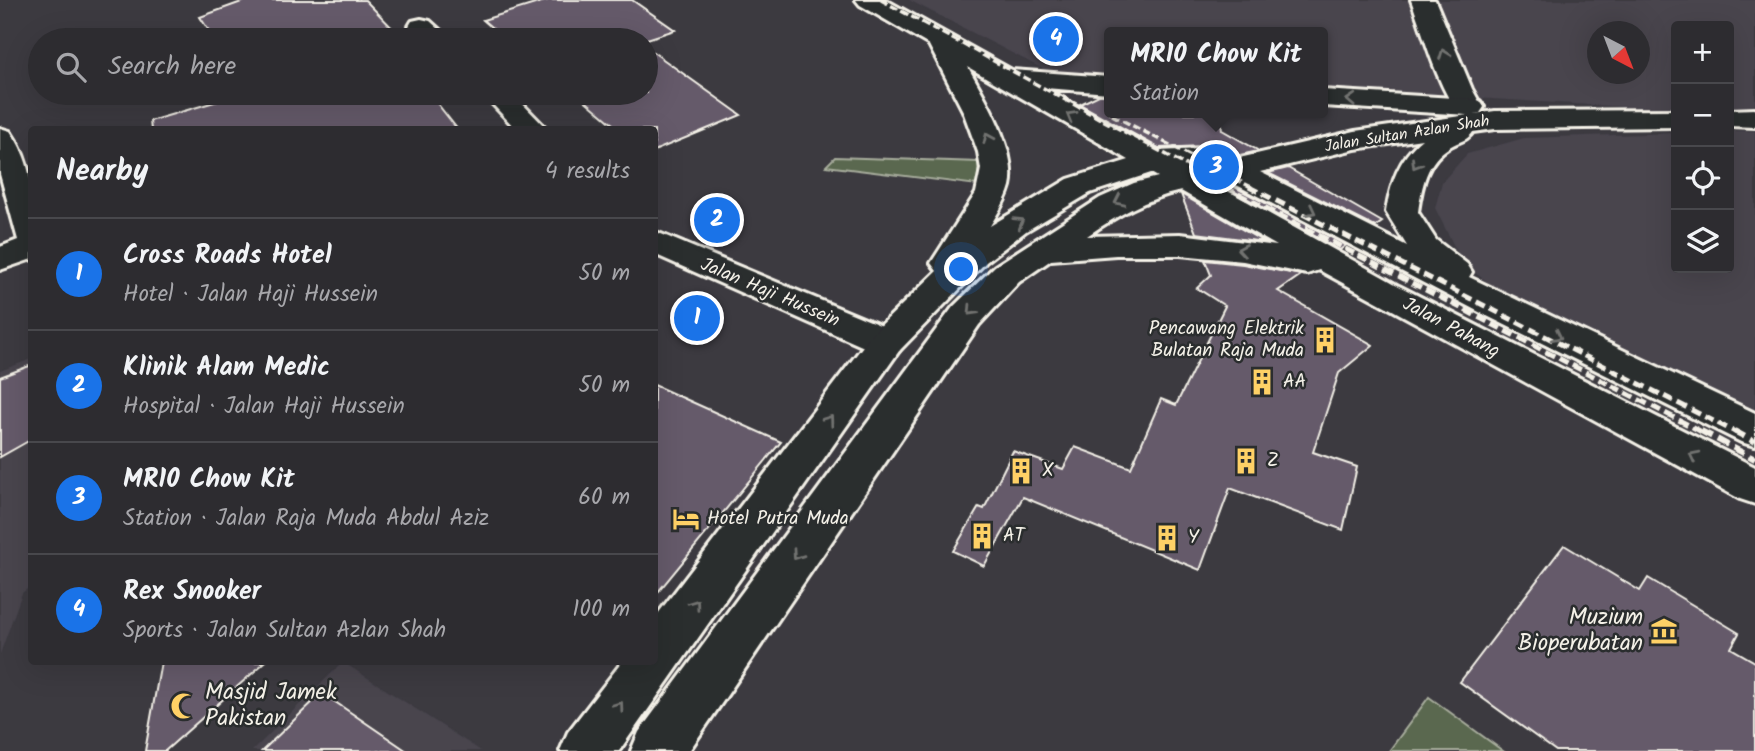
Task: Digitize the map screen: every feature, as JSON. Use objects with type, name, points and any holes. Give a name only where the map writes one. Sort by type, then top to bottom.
[{"type":"main road","name":"Jalan Pahang","points":[[868,0],[1356,276],[1755,487]]},
{"type":"main road","points":[[889,0],[953,36],[978,62]]},
{"type":"main road","points":[[1423,0],[1458,89],[1481,114],[1438,139],[1416,159],[1406,183],[1402,212],[1424,247],[1496,306]]},
{"type":"main road","points":[[658,653],[886,342],[955,253],[995,183],[993,151],[939,40]]},
{"type":"main road","points":[[1004,77],[1104,85]]},
{"type":"main road","name":"Jalan Sultan Azlan Shah","points":[[1328,99],[1481,114],[1671,118]]},
{"type":"main road","points":[[508,105],[530,126]]},
{"type":"main road","name":"Jalan Sultan Azlan Shah","points":[[1168,172],[1228,168],[1481,114]]},
{"type":"main road","points":[[1734,118],[1755,118]]},
{"type":"main road","points":[[0,137],[13,165],[28,222]]},
{"type":"main road","name":"Jalan Pahang","points":[[1228,168],[1496,306],[1755,431]]},
{"type":"main road","points":[[886,342],[974,254],[1014,224],[1079,186],[1168,172]]},
{"type":"main road","points":[[658,751],[966,316],[1007,275],[1111,205],[1145,190],[1168,172]]},
{"type":"main road","name":"Jalan Haji Hussein","points":[[658,243],[706,267],[886,342]]},
{"type":"main road","points":[[1042,251],[1093,244],[1187,243],[1270,254],[1356,276]]},
{"type":"main road","points":[[0,259],[28,248]]},
{"type":"main road","points":[[587,751],[649,665]]},
{"type":"shaded area","points":[[909,0],[1755,0],[1755,108],[1734,109],[1734,21],[1671,21],[1671,109],[1328,89],[1328,27],[1104,27],[1104,76],[1049,72]]},
{"type":"shaded area","points":[[1734,131],[1755,131],[1755,420],[1514,302],[1463,264],[1435,208],[1442,182],[1467,154],[1524,138],[1671,133],[1671,273],[1734,273]]},
{"type":"shaded area","points":[[28,360],[28,588],[22,593],[0,654],[0,371]]},
{"type":"shaded area","points":[[340,665],[348,665],[481,751],[252,751]]},
{"type":"green space","points":[[835,157],[979,162],[977,185],[826,166]]},
{"type":"green space","points":[[1429,697],[1503,751],[1389,751]]},
{"type":"building","points":[[247,0],[365,0],[392,28],[207,28],[200,17]]},
{"type":"building","points":[[548,0],[632,0],[675,30],[658,35],[658,28],[492,28],[483,20]]},
{"type":"building","points":[[658,56],[741,115],[658,149],[658,126],[615,126],[590,105],[658,105]]},
{"type":"building","points":[[1104,95],[1104,117],[1080,104]]},
{"type":"building","points":[[204,105],[438,105],[455,126],[151,126],[150,121]]},
{"type":"building","points":[[1105,118],[1221,118],[1222,130],[1259,151],[1235,156],[1202,146],[1159,148]]},
{"type":"building","points":[[1288,168],[1382,222],[1375,227],[1268,173]]},
{"type":"building","points":[[1227,183],[1346,245],[1340,250],[1221,184]]},
{"type":"building","points":[[1181,194],[1264,242],[1196,233]]},
{"type":"building","points":[[1205,260],[1301,275],[1278,291],[1373,345],[1339,373],[1313,452],[1357,467],[1343,530],[1230,488],[1200,570],[1023,497],[984,566],[953,551],[979,507],[984,509],[1013,451],[1063,469],[1075,447],[1131,468],[1161,399],[1176,405],[1225,306],[1197,288],[1211,275]]},
{"type":"building","points":[[28,366],[28,441],[0,457],[0,377]]},
{"type":"building","name":"Hotel Putra Muda","points":[[658,387],[781,442],[658,592]]},
{"type":"building","points":[[1564,545],[1640,591],[1648,578],[1739,633],[1731,648],[1755,662],[1755,751],[1556,751],[1460,682]]},
{"type":"building","name":"Masjid Jamek Pakistan","points":[[160,665],[262,665],[165,751],[145,751]]},
{"type":"building","points":[[322,693],[407,751],[262,751]]},
{"type":"railway","points":[[881,0],[1228,188]]},
{"type":"railway","points":[[1118,118],[1253,188]]},
{"type":"railway","points":[[1225,187],[1704,433]]},
{"type":"railway","points":[[1249,187],[1737,433]]},
{"type":"railway","points":[[1701,431],[1755,459]]},
{"type":"railway","points":[[1734,431],[1755,442]]},
{"type":"place","name":"Rex Snooker","points":[[1056,39]]},
{"type":"place","name":"MR10 Chow Kit","points":[[1216,167]]},
{"type":"place","name":"Klinik Alam Medic","points":[[717,220]]},
{"type":"place","name":"Cross Roads Hotel","points":[[697,318]]},
{"type":"place","name":"Pencawang Elektrik Bulatan Raja Muda","points":[[1325,340]]},
{"type":"place","name":"AA","points":[[1262,382]]},
{"type":"place","name":"Z","points":[[1246,461]]},
{"type":"place","name":"X","points":[[1021,471]]},
{"type":"place","name":"Hotel Putra Muda","points":[[686,519]]},
{"type":"place","name":"AT","points":[[982,536]]},
{"type":"place","name":"Y","points":[[1167,538]]},
{"type":"place","name":"Muzium Bioperubatan","points":[[1664,631]]},
{"type":"place","name":"Masjid Jamek Pakistan","points":[[184,706]]}]
